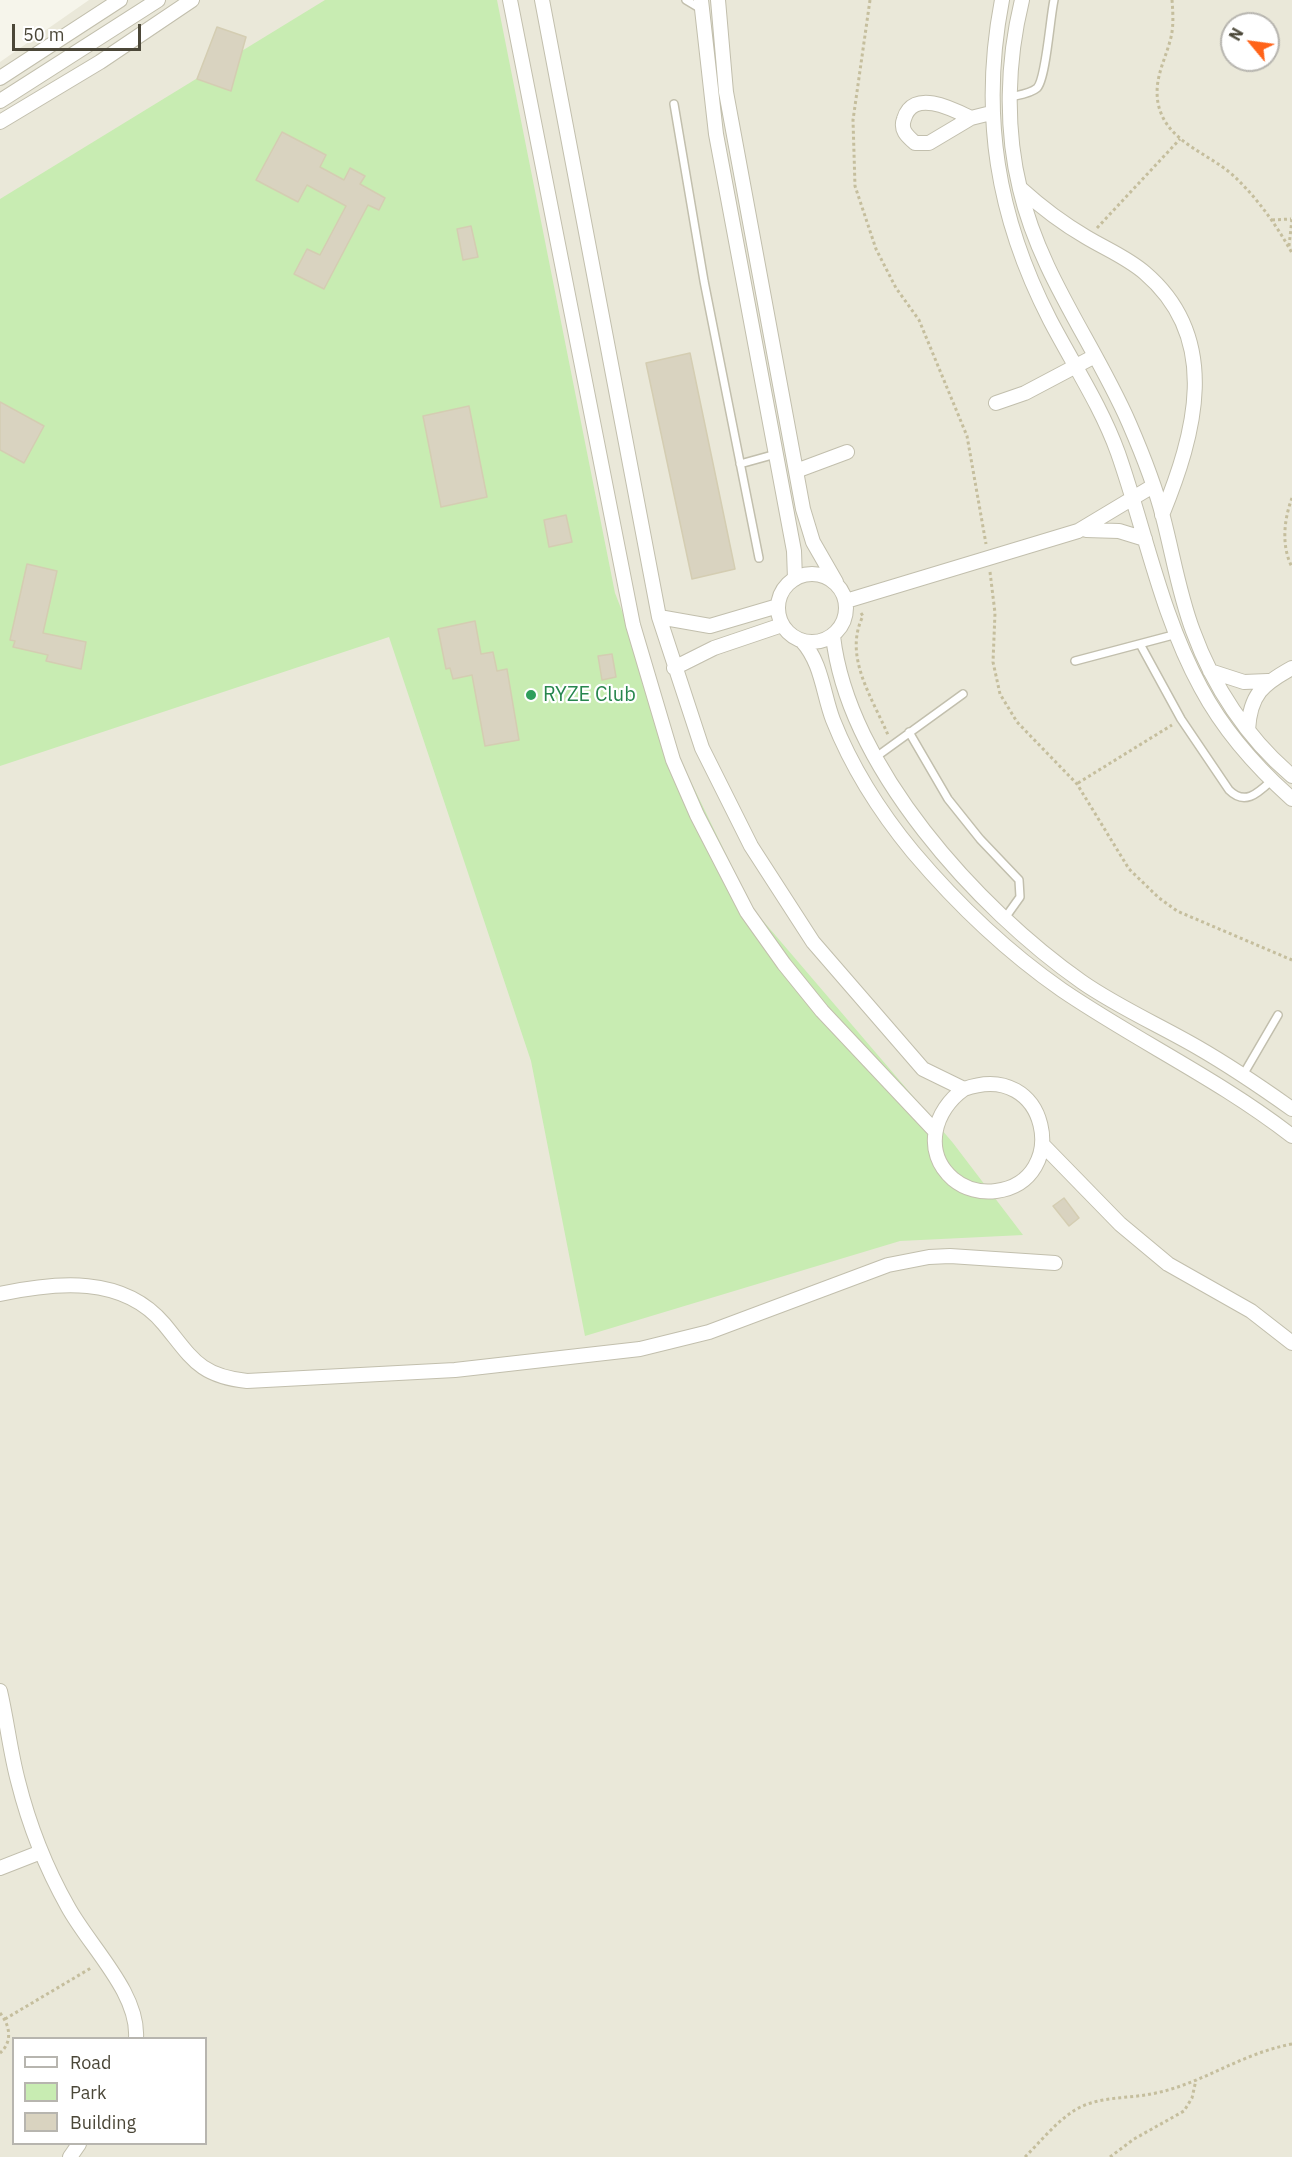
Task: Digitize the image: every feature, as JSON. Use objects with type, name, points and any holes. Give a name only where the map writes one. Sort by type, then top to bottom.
[{"type":"street","points":[[0,78],[120,0]]},
{"type":"street","points":[[0,101],[158,0]]},
{"type":"street","points":[[0,122],[100,62],[192,0]]},
{"type":"street","points":[[510,0],[633,625],[673,760],[697,815],[747,912],[784,964],[822,1011],[935,1131]]},
{"type":"street","points":[[542,0],[659,617],[702,748],[721,789],[778,891],[835,969],[922,1069],[964,1089]]},
{"type":"street","points":[[718,0],[726,92],[808,528],[820,556],[850,599]]},
{"type":"street","points":[[1002,0],[996,37],[992,113],[998,169],[1013,232],[1037,293],[1106,424],[1188,661],[1216,713],[1233,737],[1271,781],[1292,799]]},
{"type":"street","points":[[1022,0],[1012,58],[1010,98],[1012,143],[1020,188],[1032,232],[1049,274],[1095,356],[1128,422],[1162,515],[1183,603],[1210,671],[1248,730],[1292,776]]},
{"type":"street","points":[[702,9],[718,18]]},
{"type":"street","points":[[702,9],[716,134],[794,551],[795,579]]},
{"type":"street","points":[[971,118],[949,108],[923,103],[913,105],[906,112],[902,123],[905,135],[915,143],[928,143],[971,118],[992,113]]},
{"type":"street","points":[[1020,188],[1043,208],[1088,238],[1130,261],[1158,286],[1180,319],[1193,355],[1196,396],[1191,431],[1162,515]]},
{"type":"street","points":[[996,403],[1025,393],[1095,356]]},
{"type":"street","points":[[796,471],[847,452]]},
{"type":"street","points":[[850,599],[1078,531],[1153,486]]},
{"type":"street","points":[[1078,531],[1112,530],[1145,539]]},
{"type":"street","points":[[836,582],[819,575],[809,574],[795,579],[785,588],[778,606],[782,626],[794,638],[818,642],[833,636],[844,620],[850,599]]},
{"type":"street","points":[[659,617],[710,626],[778,606]]},
{"type":"street","points":[[674,668],[714,648],[782,626]]},
{"type":"street","points":[[833,636],[844,689],[865,738],[876,757],[908,807],[943,854],[1005,918],[1056,962],[1107,998],[1243,1075],[1292,1109]]},
{"type":"street","points":[[802,641],[816,663],[832,718],[848,755],[867,788],[912,850],[967,911],[997,939],[1063,990],[1214,1083],[1292,1136]]},
{"type":"street","points":[[1248,730],[1252,703],[1268,681],[1292,668]]},
{"type":"street","points":[[1210,671],[1244,682],[1268,681]]},
{"type":"street","points":[[1098,1012],[1107,998]]},
{"type":"street","points":[[982,1084],[1002,1085],[1025,1097],[1040,1118],[1042,1144],[1039,1157],[1024,1178],[1001,1190],[988,1192],[963,1186],[944,1168],[938,1157],[935,1131],[944,1106],[964,1089],[982,1084]]},
{"type":"street","points":[[1042,1144],[1120,1224],[1168,1264],[1251,1311],[1292,1343]]},
{"type":"street","points":[[0,1294],[76,1285],[112,1289],[139,1302],[152,1312],[188,1356],[208,1371],[234,1380],[259,1381],[455,1370],[640,1349],[710,1332],[888,1265],[929,1257],[1055,1263]]},
{"type":"street","points":[[0,1691],[18,1781],[41,1852],[69,1908],[102,1961],[129,1998],[135,2016],[136,2037]]},
{"type":"street","points":[[0,1868],[41,1852]]},
{"type":"lane","points":[[686,0],[702,9]]},
{"type":"lane","points":[[1010,98],[1033,91],[1043,80],[1047,35],[1054,0]]},
{"type":"lane","points":[[674,104],[759,558]]},
{"type":"lane","points":[[740,464],[776,454]]},
{"type":"lane","points":[[1075,660],[1177,634]]},
{"type":"lane","points":[[1140,644],[1181,719],[1233,794],[1246,798],[1252,797],[1271,781]]},
{"type":"lane","points":[[876,757],[963,694]]},
{"type":"lane","points":[[909,732],[948,799],[980,839],[1019,880],[1020,897],[1005,918]]},
{"type":"lane","points":[[1243,1075],[1278,1015]]},
{"type":"path","points":[[870,0],[867,36],[853,120],[855,186],[876,249],[896,288],[919,320],[967,436],[989,558],[995,613],[993,663],[1000,694],[1017,722],[1077,784],[1101,819],[1118,853],[1142,883],[1159,898],[1197,922],[1260,945],[1292,960]]},
{"type":"path","points":[[1172,0],[1170,40],[1157,85],[1159,105],[1167,122],[1180,139],[1237,178],[1272,220],[1292,253]]},
{"type":"path","points":[[1088,238],[1180,139]]},
{"type":"path","points":[[1272,220],[1292,219],[1289,248]]},
{"type":"path","points":[[1292,498],[1285,523],[1285,542],[1292,567]]},
{"type":"path","points":[[850,599],[863,616],[855,641],[856,659],[892,745]]},
{"type":"path","points":[[1077,784],[1181,719]]},
{"type":"path","points":[[5,2019],[102,1961]]},
{"type":"path","points":[[0,2013],[5,2019],[9,2034],[8,2042],[0,2053]]},
{"type":"path","points":[[1025,2157],[1063,2118],[1077,2109],[1110,2099],[1154,2094],[1196,2080],[1241,2058],[1292,2044]]},
{"type":"path","points":[[1110,2157],[1148,2130],[1184,2111],[1192,2098],[1196,2080]]},
{"type":"shaded area","points":[[89,0],[1292,0],[1292,2157],[0,2157],[0,62]]},
{"type":"green space","name":"RYZE Club","points":[[325,0],[497,0],[615,593],[677,753],[752,908],[953,1143],[1023,1235],[900,1241],[585,1336],[531,1061],[389,637],[0,766],[0,199]]},
{"type":"building","points":[[217,27],[246,37],[231,91],[197,79]]},
{"type":"building","points":[[282,132],[326,155],[320,167],[344,180],[350,168],[365,176],[360,184],[385,198],[379,210],[368,205],[324,289],[294,274],[307,249],[320,255],[346,206],[307,185],[298,202],[256,180]]},
{"type":"building","points":[[471,226],[478,257],[463,260],[457,229]]},
{"type":"building","points":[[690,353],[735,569],[692,579],[646,363]]},
{"type":"building","points":[[0,402],[44,426],[24,463],[0,450]]},
{"type":"building","points":[[469,406],[487,497],[441,507],[423,416]]},
{"type":"building","points":[[566,515],[572,542],[549,547],[544,520]]},
{"type":"building","points":[[27,564],[57,571],[43,633],[86,642],[81,669],[46,661],[48,655],[13,647],[15,641],[10,640]]},
{"type":"building","points":[[475,621],[481,654],[493,652],[497,671],[507,669],[519,740],[485,746],[472,675],[453,679],[450,668],[446,669],[438,629]]},
{"type":"building","points":[[612,654],[616,677],[602,680],[598,656]]},
{"type":"building","points":[[1064,1198],[1079,1218],[1069,1226],[1053,1206]]},
{"type":"place","name":"RYZE Club","points":[[531,695]]}]
